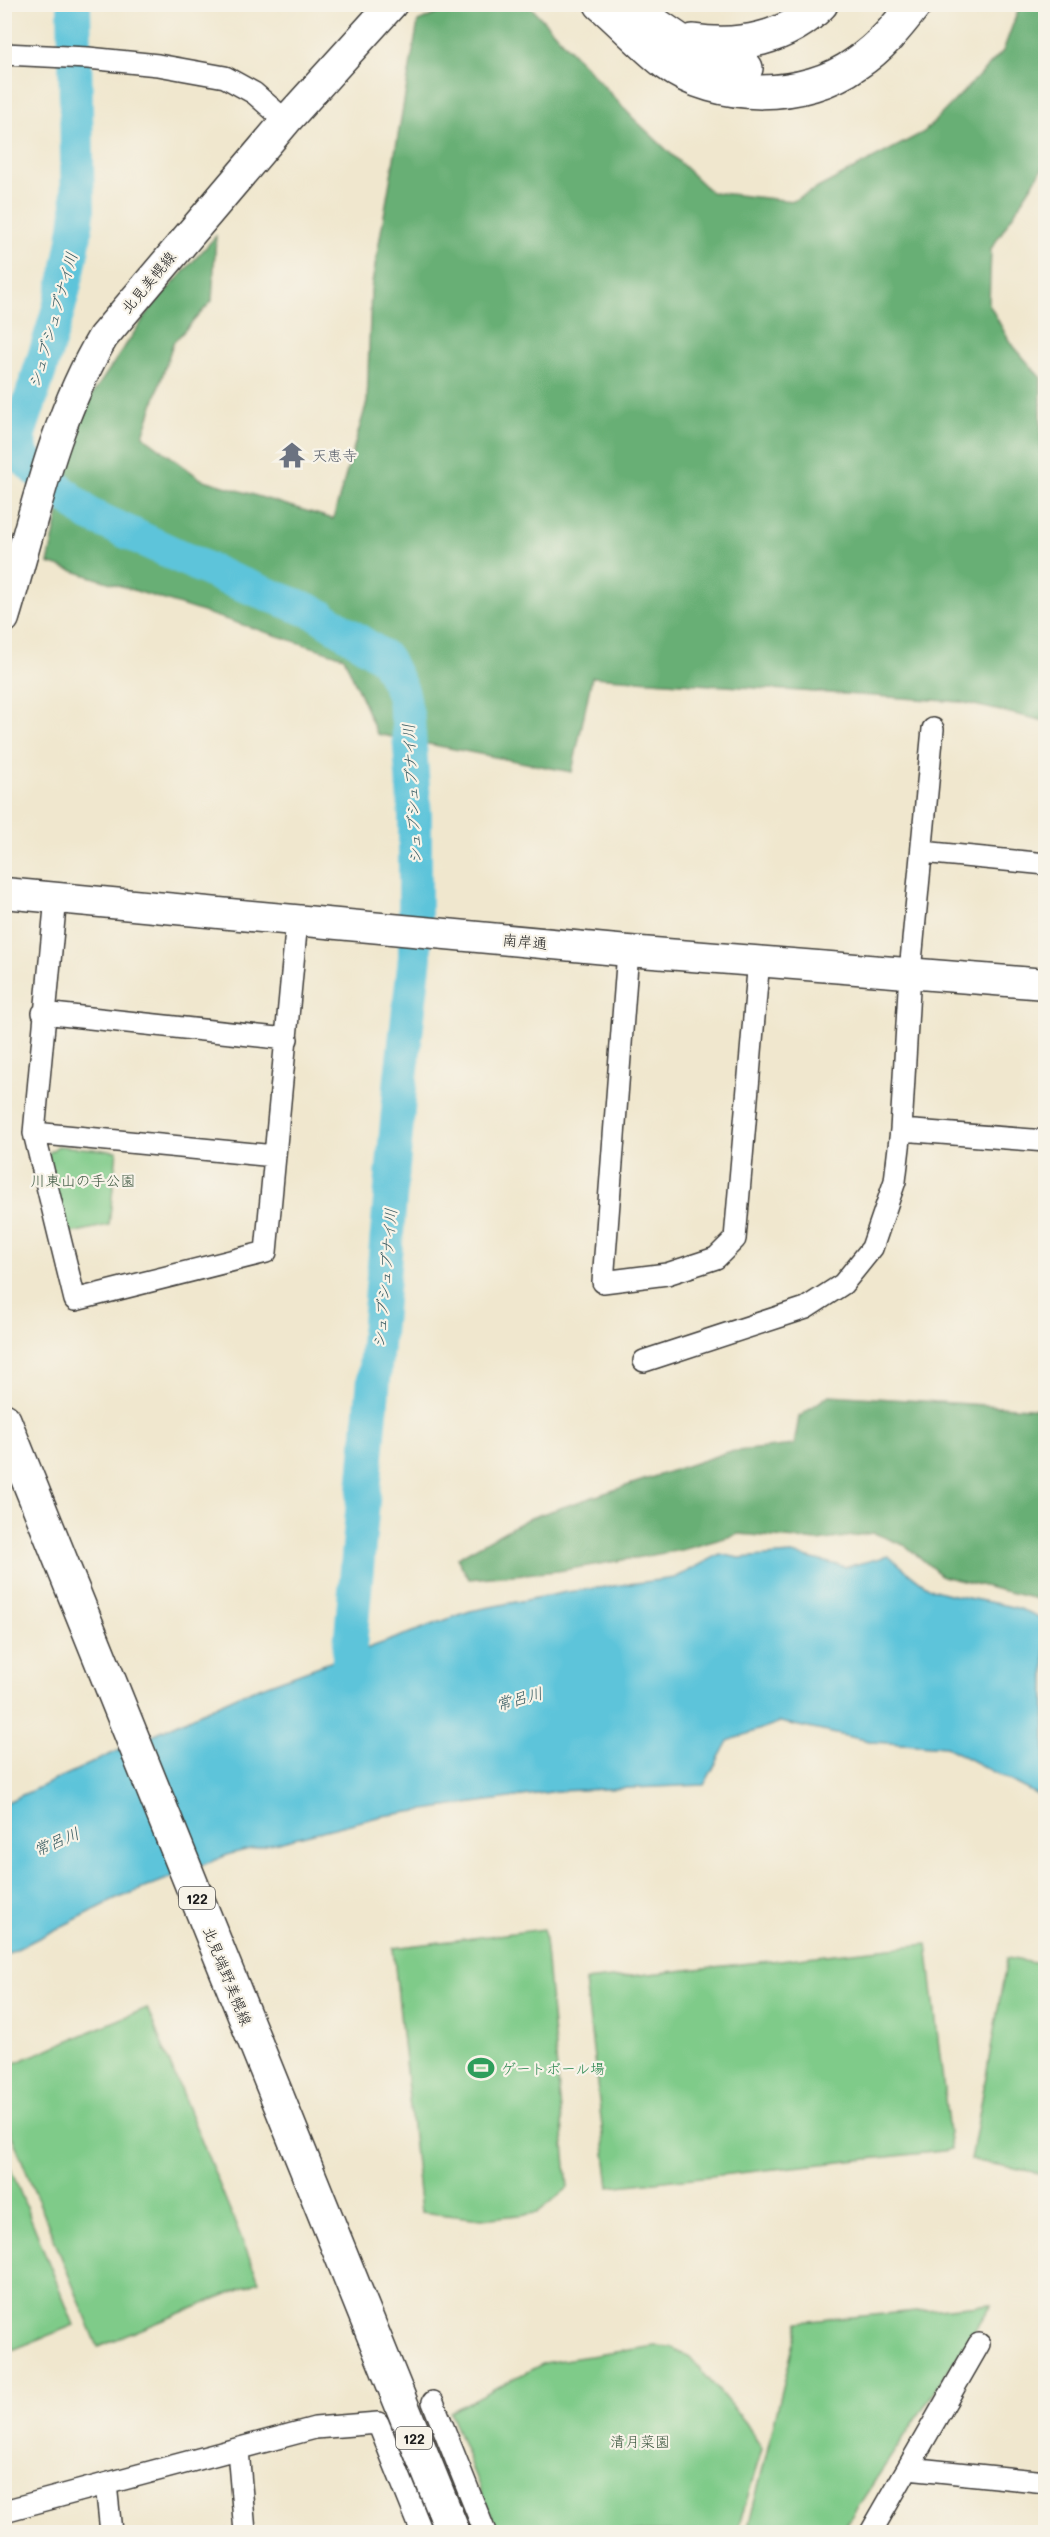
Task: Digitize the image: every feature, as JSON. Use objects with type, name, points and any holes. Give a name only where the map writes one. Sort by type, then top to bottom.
[{"type":"main road","name":"北見美幌線","points":[[4,618],[58,431],[81,373],[103,337],[286,121],[392,4]]},
{"type":"main road","points":[[602,4],[667,63],[696,80],[739,91],[797,89],[856,65],[889,38],[915,4]]},
{"type":"main road","points":[[628,4],[674,39],[705,58],[740,68],[787,67],[819,60],[856,38],[889,4]]},
{"type":"main road","points":[[674,39],[722,45],[762,39],[810,15],[821,4]]},
{"type":"main road","name":"南岸通","points":[[4,894],[628,951],[759,959],[1046,984]]},
{"type":"main road","name":"北見端野美幌線","points":[[4,1420],[453,2532]]},
{"type":"street","points":[[4,54],[88,58],[158,65],[225,77],[255,93],[286,121]]},
{"type":"street","points":[[644,1361],[806,1308],[843,1284],[872,1248],[896,1181],[910,972],[933,729]]},
{"type":"street","points":[[922,852],[1046,864]]},
{"type":"street","points":[[56,897],[34,1133],[75,1300],[266,1252],[297,920]]},
{"type":"street","points":[[628,951],[603,1282],[677,1271],[716,1258],[735,1239],[759,959]]},
{"type":"street","points":[[44,1013],[287,1039]]},
{"type":"street","points":[[901,1130],[1046,1140]]},
{"type":"street","points":[[34,1133],[275,1156]]},
{"type":"street","points":[[871,2532],[979,2344]]},
{"type":"street","points":[[433,2402],[485,2532]]},
{"type":"street","points":[[4,2511],[315,2428],[378,2423],[422,2532]]},
{"type":"street","points":[[238,2450],[245,2532]]},
{"type":"street","points":[[909,2468],[1046,2482]]},
{"type":"street","points":[[106,2484],[111,2532]]},
{"type":"green space","points":[[457,5],[529,5],[632,117],[711,192],[793,201],[924,132],[1003,51],[1020,5],[1045,5],[1045,165],[991,249],[989,304],[1010,342],[1041,378],[1041,480],[1046,483],[1045,721],[961,702],[592,677],[572,772],[377,734],[344,657],[48,563],[81,411],[151,308],[216,236],[212,301],[173,343],[143,436],[201,479],[333,519],[367,402],[371,289],[418,22]]},
{"type":"green space","name":"川東山の手公園","points":[[58,1146],[117,1151],[109,1225],[67,1234],[45,1156]]},
{"type":"green space","points":[[829,1395],[1045,1409],[1045,1601],[942,1576],[906,1546],[874,1533],[818,1541],[739,1534],[682,1550],[558,1571],[469,1579],[457,1558],[527,1519],[728,1452],[794,1445],[799,1417]]},
{"type":"green space","name":"ゲートボール場","points":[[544,1929],[568,2188],[537,2213],[482,2219],[421,2212],[393,1948]]},
{"type":"green space","points":[[927,1944],[951,2150],[609,2187],[585,1981]]},
{"type":"green space","points":[[1007,1958],[1045,1965],[1045,2174],[971,2160]]},
{"type":"green space","points":[[147,2008],[259,2281],[98,2347],[5,2119],[5,2067]]},
{"type":"green space","points":[[5,2155],[74,2325],[4,2353]]},
{"type":"green space","points":[[992,2304],[841,2532],[747,2532],[799,2322]]},
{"type":"green space","name":"清月菜園","points":[[655,2346],[672,2347],[690,2357],[746,2423],[762,2449],[737,2532],[497,2532],[450,2412],[544,2363]]},
{"type":"water","name":"常呂川","points":[[720,1554],[739,1558],[792,1554],[846,1567],[888,1556],[919,1580],[938,1591],[1020,1609],[1045,1621],[1045,1799],[946,1747],[874,1742],[780,1722],[728,1741],[704,1785],[558,1791],[382,1816],[230,1854],[114,1900],[5,1955],[5,1803],[237,1696],[470,1611],[567,1592],[675,1578]]},
{"type":"waterway","name":"シュブシュブナイ川","points":[[74,4],[78,211],[62,297],[18,437],[23,458],[88,514],[226,578],[316,613],[386,659],[402,691],[408,720],[415,816],[415,957],[401,1077],[345,1702]]},
{"type":"place","name":"天恵寺","points":[[292,455]]},
{"type":"place","name":"ゲートボール場","points":[[481,2068]]}]
